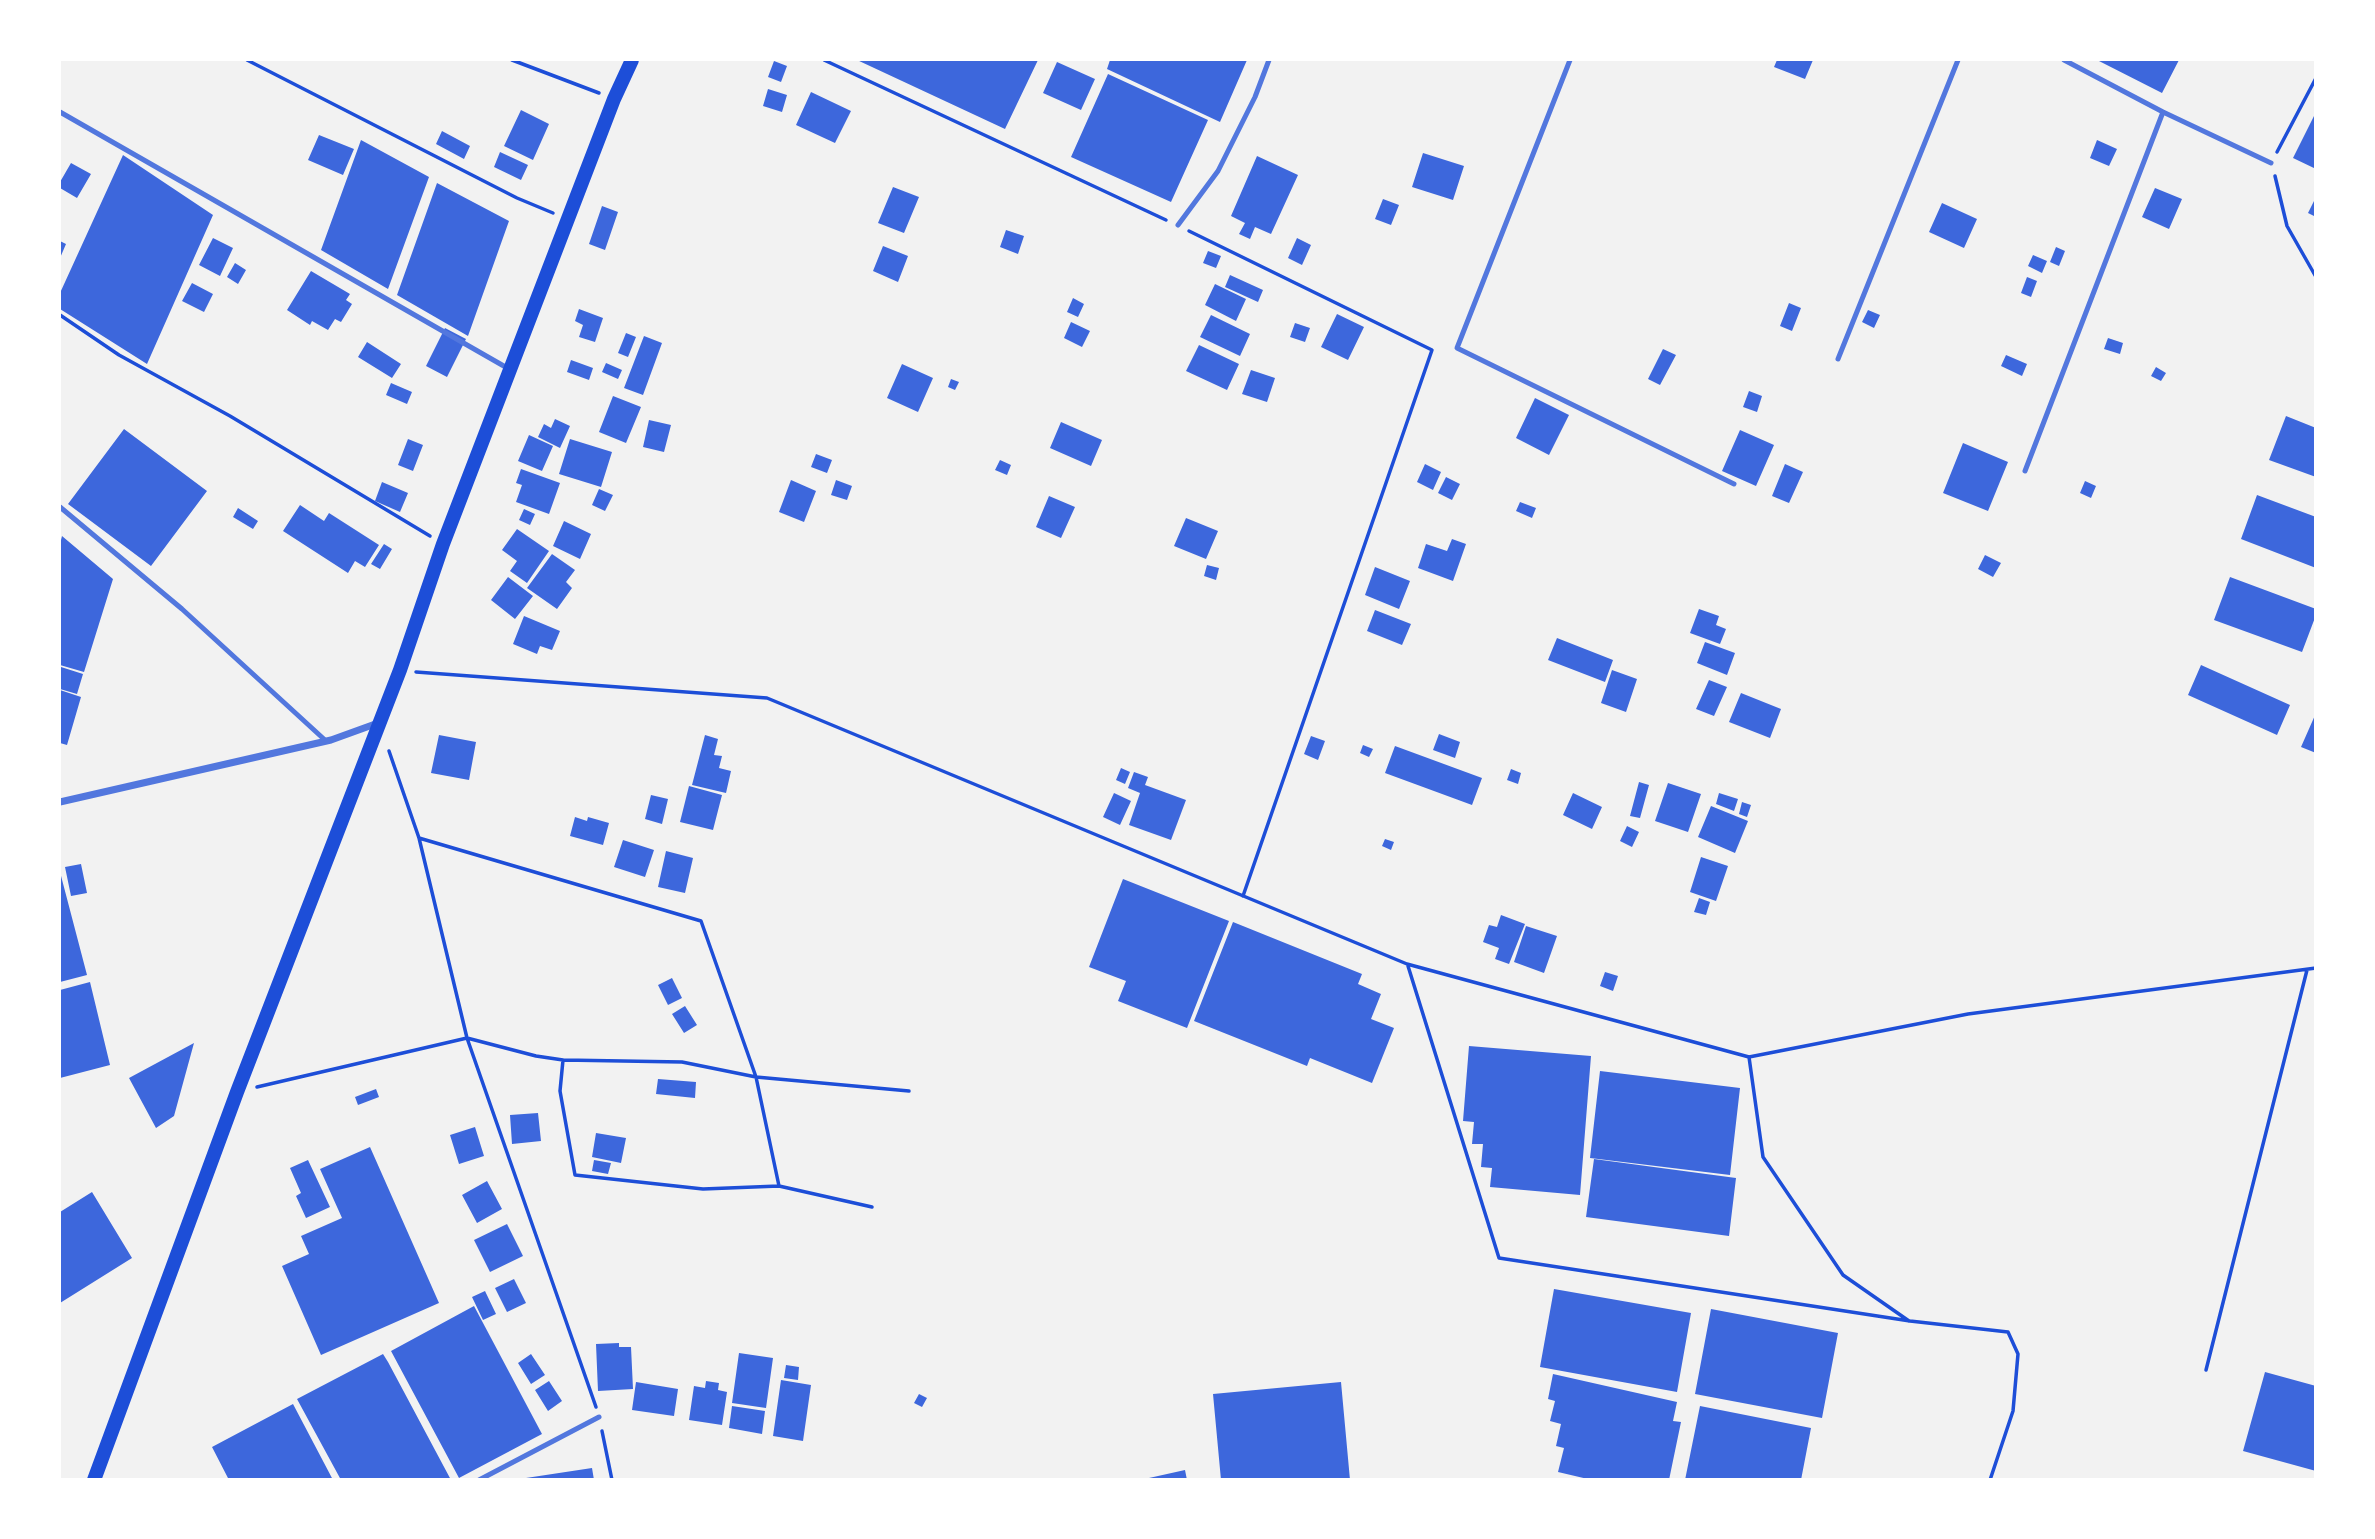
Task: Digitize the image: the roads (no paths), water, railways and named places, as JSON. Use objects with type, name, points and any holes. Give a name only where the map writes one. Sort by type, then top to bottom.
[{"type":"main road","points":[[94,1479],[237,1092],[400,670],[443,544],[614,99],[632,60]]},
{"type":"street","points":[[60,802],[326,741],[379,722]]},
{"type":"lane","points":[[1178,225],[1218,172],[1255,97],[1269,60]]},
{"type":"lane","points":[[1570,60],[1457,348],[1734,484]]},
{"type":"lane","points":[[1838,359],[1958,60]]},
{"type":"lane","points":[[2064,60],[2163,112],[2271,163]]},
{"type":"lane","points":[[60,112],[512,370]]},
{"type":"lane","points":[[2025,471],[2163,112]]},
{"type":"lane","points":[[60,507],[182,609],[326,741]]},
{"type":"lane","points":[[479,1479],[599,1417]]}]
